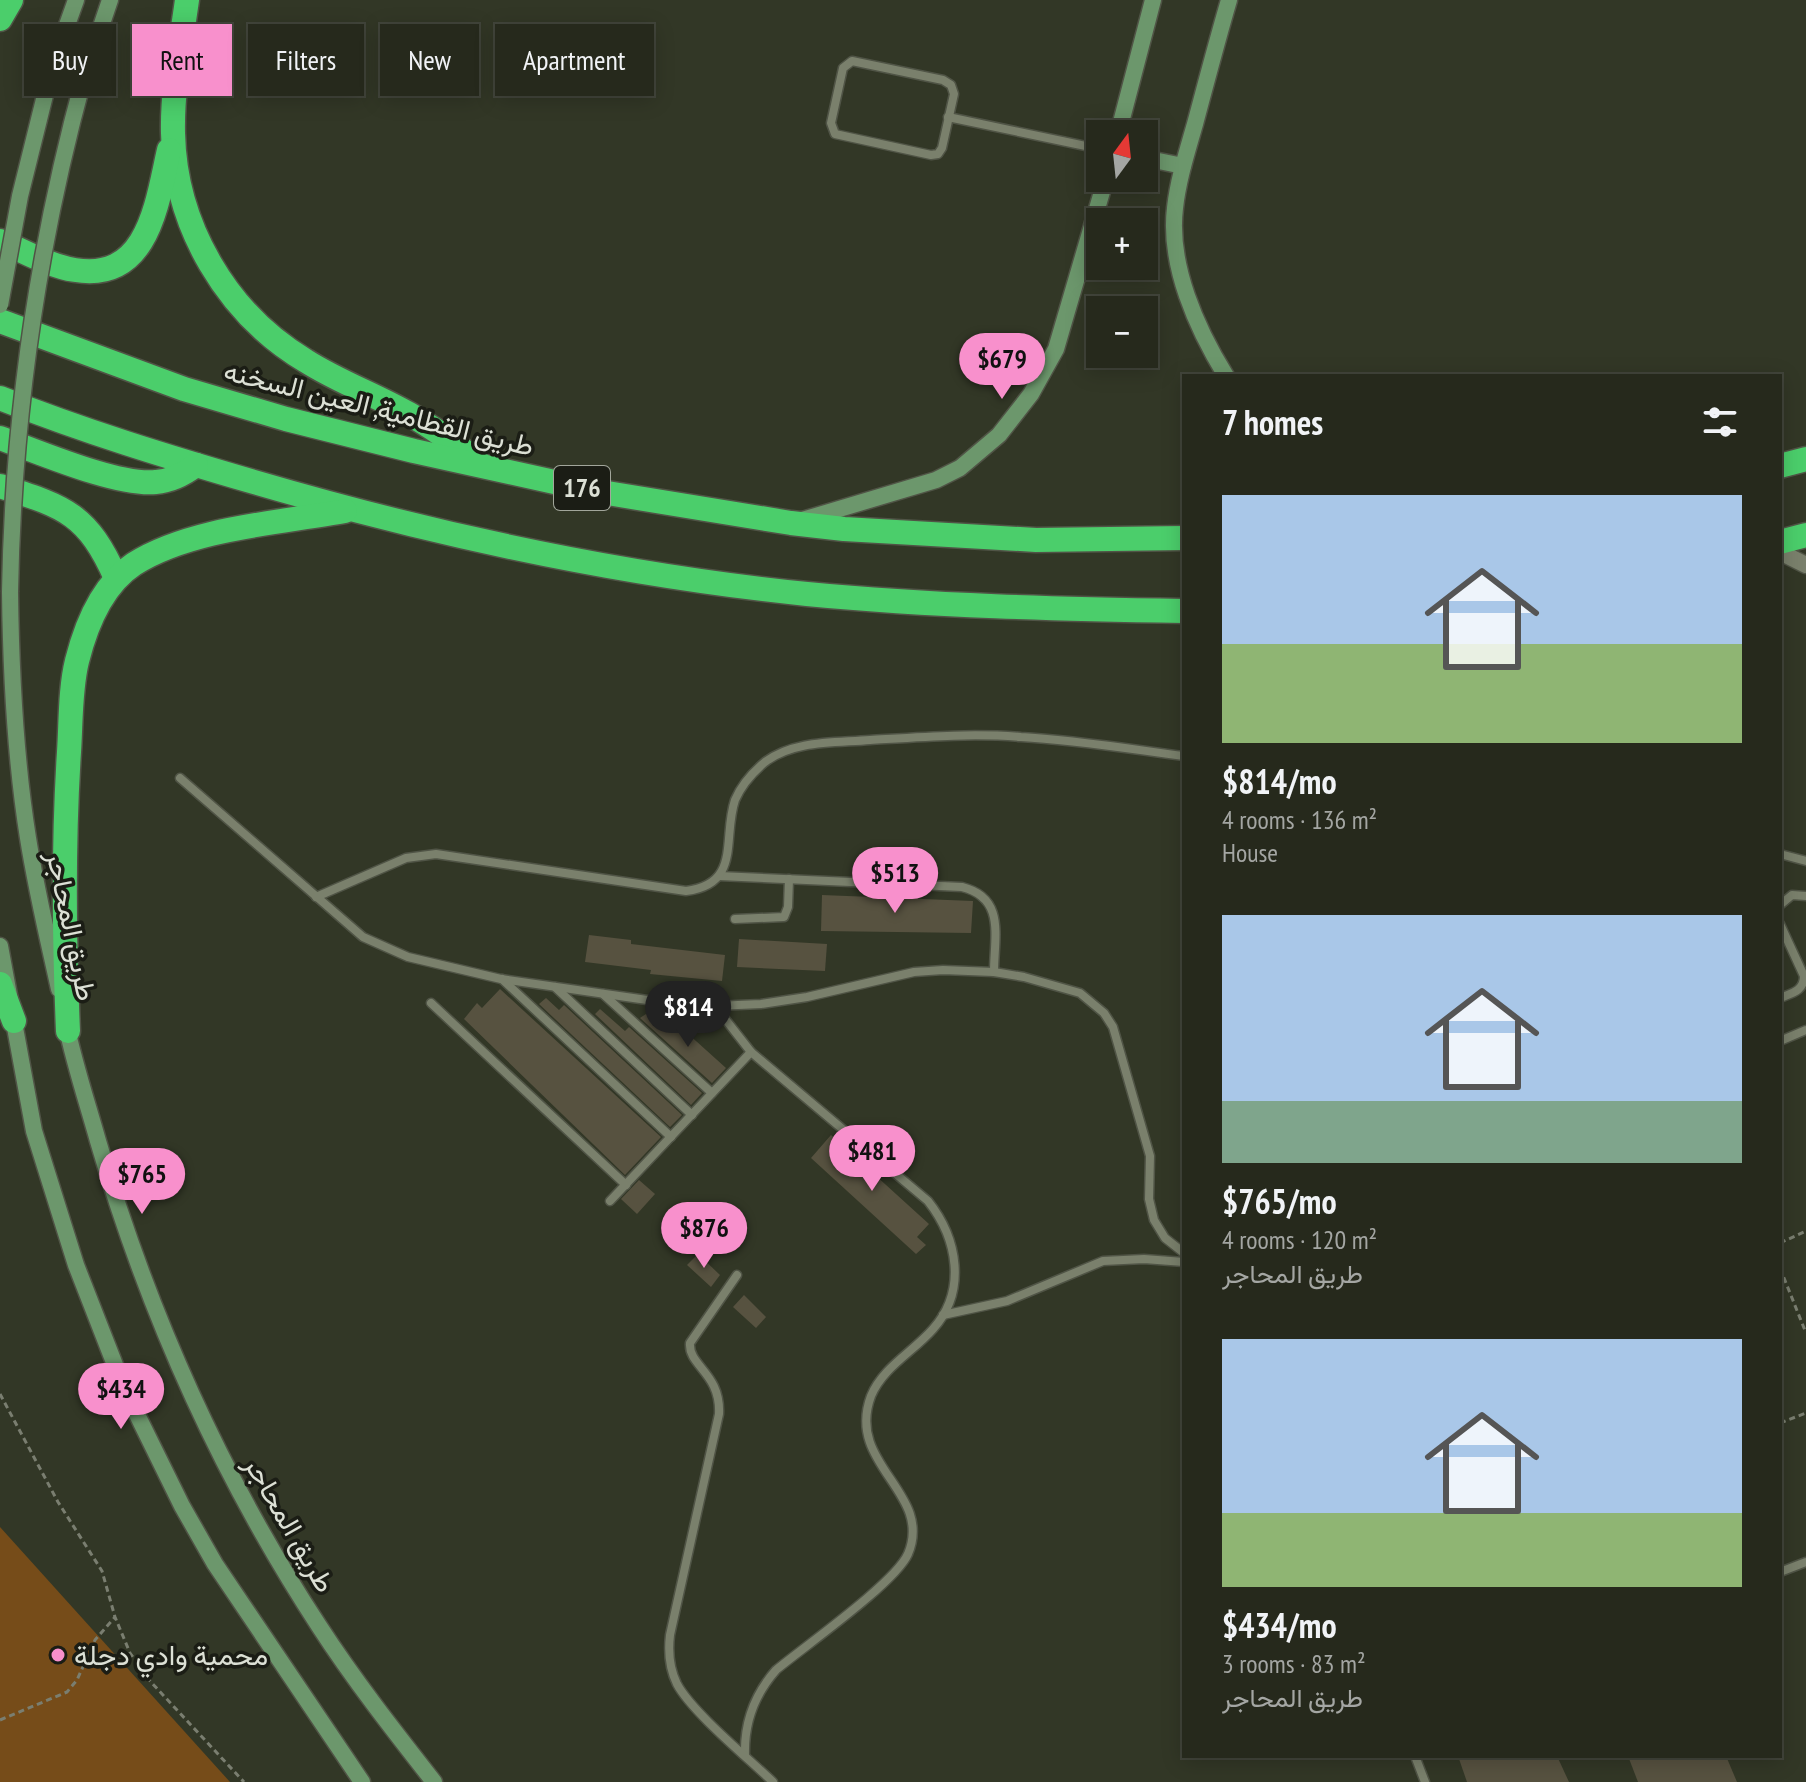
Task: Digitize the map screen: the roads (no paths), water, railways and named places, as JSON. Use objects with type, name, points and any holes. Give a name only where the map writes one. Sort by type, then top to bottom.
[{"type":"highway","points":[[0,19],[11,0]]},
{"type":"highway","points":[[187,0],[173,101],[176,169],[183,203],[211,265],[252,319],[278,342],[306,362],[410,414],[461,447],[484,467]]},
{"type":"highway","points":[[0,241],[73,270],[96,270],[118,263],[136,249],[149,231],[173,135]]},
{"type":"highway","name":"طريق القطامية, العين السخنه","points":[[0,321],[184,389],[286,419],[595,491],[844,529],[1036,540],[1182,538]]},
{"type":"highway","points":[[0,398],[144,450],[351,510],[479,541],[603,566],[806,594],[1000,609],[1182,611]]},
{"type":"highway","points":[[0,438],[88,469],[142,482],[176,478],[196,465]]},
{"type":"highway","points":[[1782,465],[1806,459]]},
{"type":"highway","points":[[0,486],[52,503],[77,517],[105,552],[116,578]]},
{"type":"highway","points":[[68,1031],[64,858],[76,664],[94,610],[116,578],[133,564],[167,546],[208,535],[351,510]]},
{"type":"highway","points":[[1782,541],[1806,535]]},
{"type":"highway","points":[[0,984],[14,1021]]},
{"type":"street","points":[[0,305],[20,196],[52,67],[76,0]]},
{"type":"street","name":"طريق المحاجر","points":[[110,0],[84,77],[52,203],[29,332],[14,462],[10,592],[12,695],[21,791],[35,882],[68,1031],[112,1188],[159,1319],[216,1446],[276,1556],[319,1627],[434,1782]]},
{"type":"street","points":[[1122,120],[1153,0]]},
{"type":"street","points":[[1225,374],[1198,322],[1180,267],[1175,238],[1175,209],[1183,166],[1229,0]]},
{"type":"street","points":[[1158,161],[1183,166]]},
{"type":"street","points":[[791,523],[936,480],[960,468],[999,435],[1031,394],[1056,349],[1102,192]]},
{"type":"street","points":[[1782,553],[1806,565]]},
{"type":"street","points":[[0,946],[34,1131],[76,1265],[124,1388],[170,1483],[215,1564],[362,1782]]},
{"type":"lane","points":[[852,61],[948,82],[954,94],[948,117],[942,148],[935,155],[839,136],[830,127],[843,68],[852,61]]},
{"type":"lane","points":[[948,117],[1086,146]]},
{"type":"lane","points":[[316,897],[406,858],[436,854],[686,891],[710,884],[726,865],[735,801],[743,786],[766,761],[797,747],[938,736],[1006,736],[1182,756]]},
{"type":"lane","points":[[180,778],[363,937],[408,957],[501,979],[668,1003],[715,1006],[761,1004],[807,997],[914,972],[943,970],[994,972],[1080,993],[1104,1013],[1113,1027],[1150,1156],[1149,1199],[1154,1220],[1165,1238],[1182,1251]]},
{"type":"lane","points":[[1782,855],[1806,861]]},
{"type":"lane","points":[[719,876],[973,890],[991,905],[995,916],[994,972]]},
{"type":"lane","points":[[735,919],[784,917],[788,907],[789,879]]},
{"type":"lane","points":[[1782,903],[1792,895],[1806,896]]},
{"type":"lane","points":[[1782,928],[1804,976],[1799,990],[1782,997]]},
{"type":"lane","points":[[501,979],[671,1137]]},
{"type":"lane","points":[[555,987],[692,1115]]},
{"type":"lane","points":[[603,994],[712,1093]]},
{"type":"lane","points":[[431,1003],[626,1185]]},
{"type":"lane","points":[[715,1006],[751,1052],[928,1201],[948,1230],[955,1265],[952,1291],[943,1315],[933,1329],[878,1383],[867,1412],[869,1442],[874,1456],[908,1507],[912,1522],[909,1552],[891,1577],[767,1680],[749,1716],[745,1755]]},
{"type":"lane","points":[[1782,1040],[1806,1030]]},
{"type":"lane","points":[[610,1201],[751,1052]]},
{"type":"lane","points":[[943,1315],[1007,1301],[1103,1261],[1144,1259],[1182,1262]]},
{"type":"lane","points":[[737,1275],[690,1343],[692,1357],[715,1384],[719,1414],[669,1647],[672,1670],[681,1692],[773,1782]]},
{"type":"lane","points":[[1782,1571],[1806,1562]]},
{"type":"lane","points":[[1416,1758],[1425,1782]]},
{"type":"place","name":"محمية وادي دجلة","points":[[58,1655]]}]
